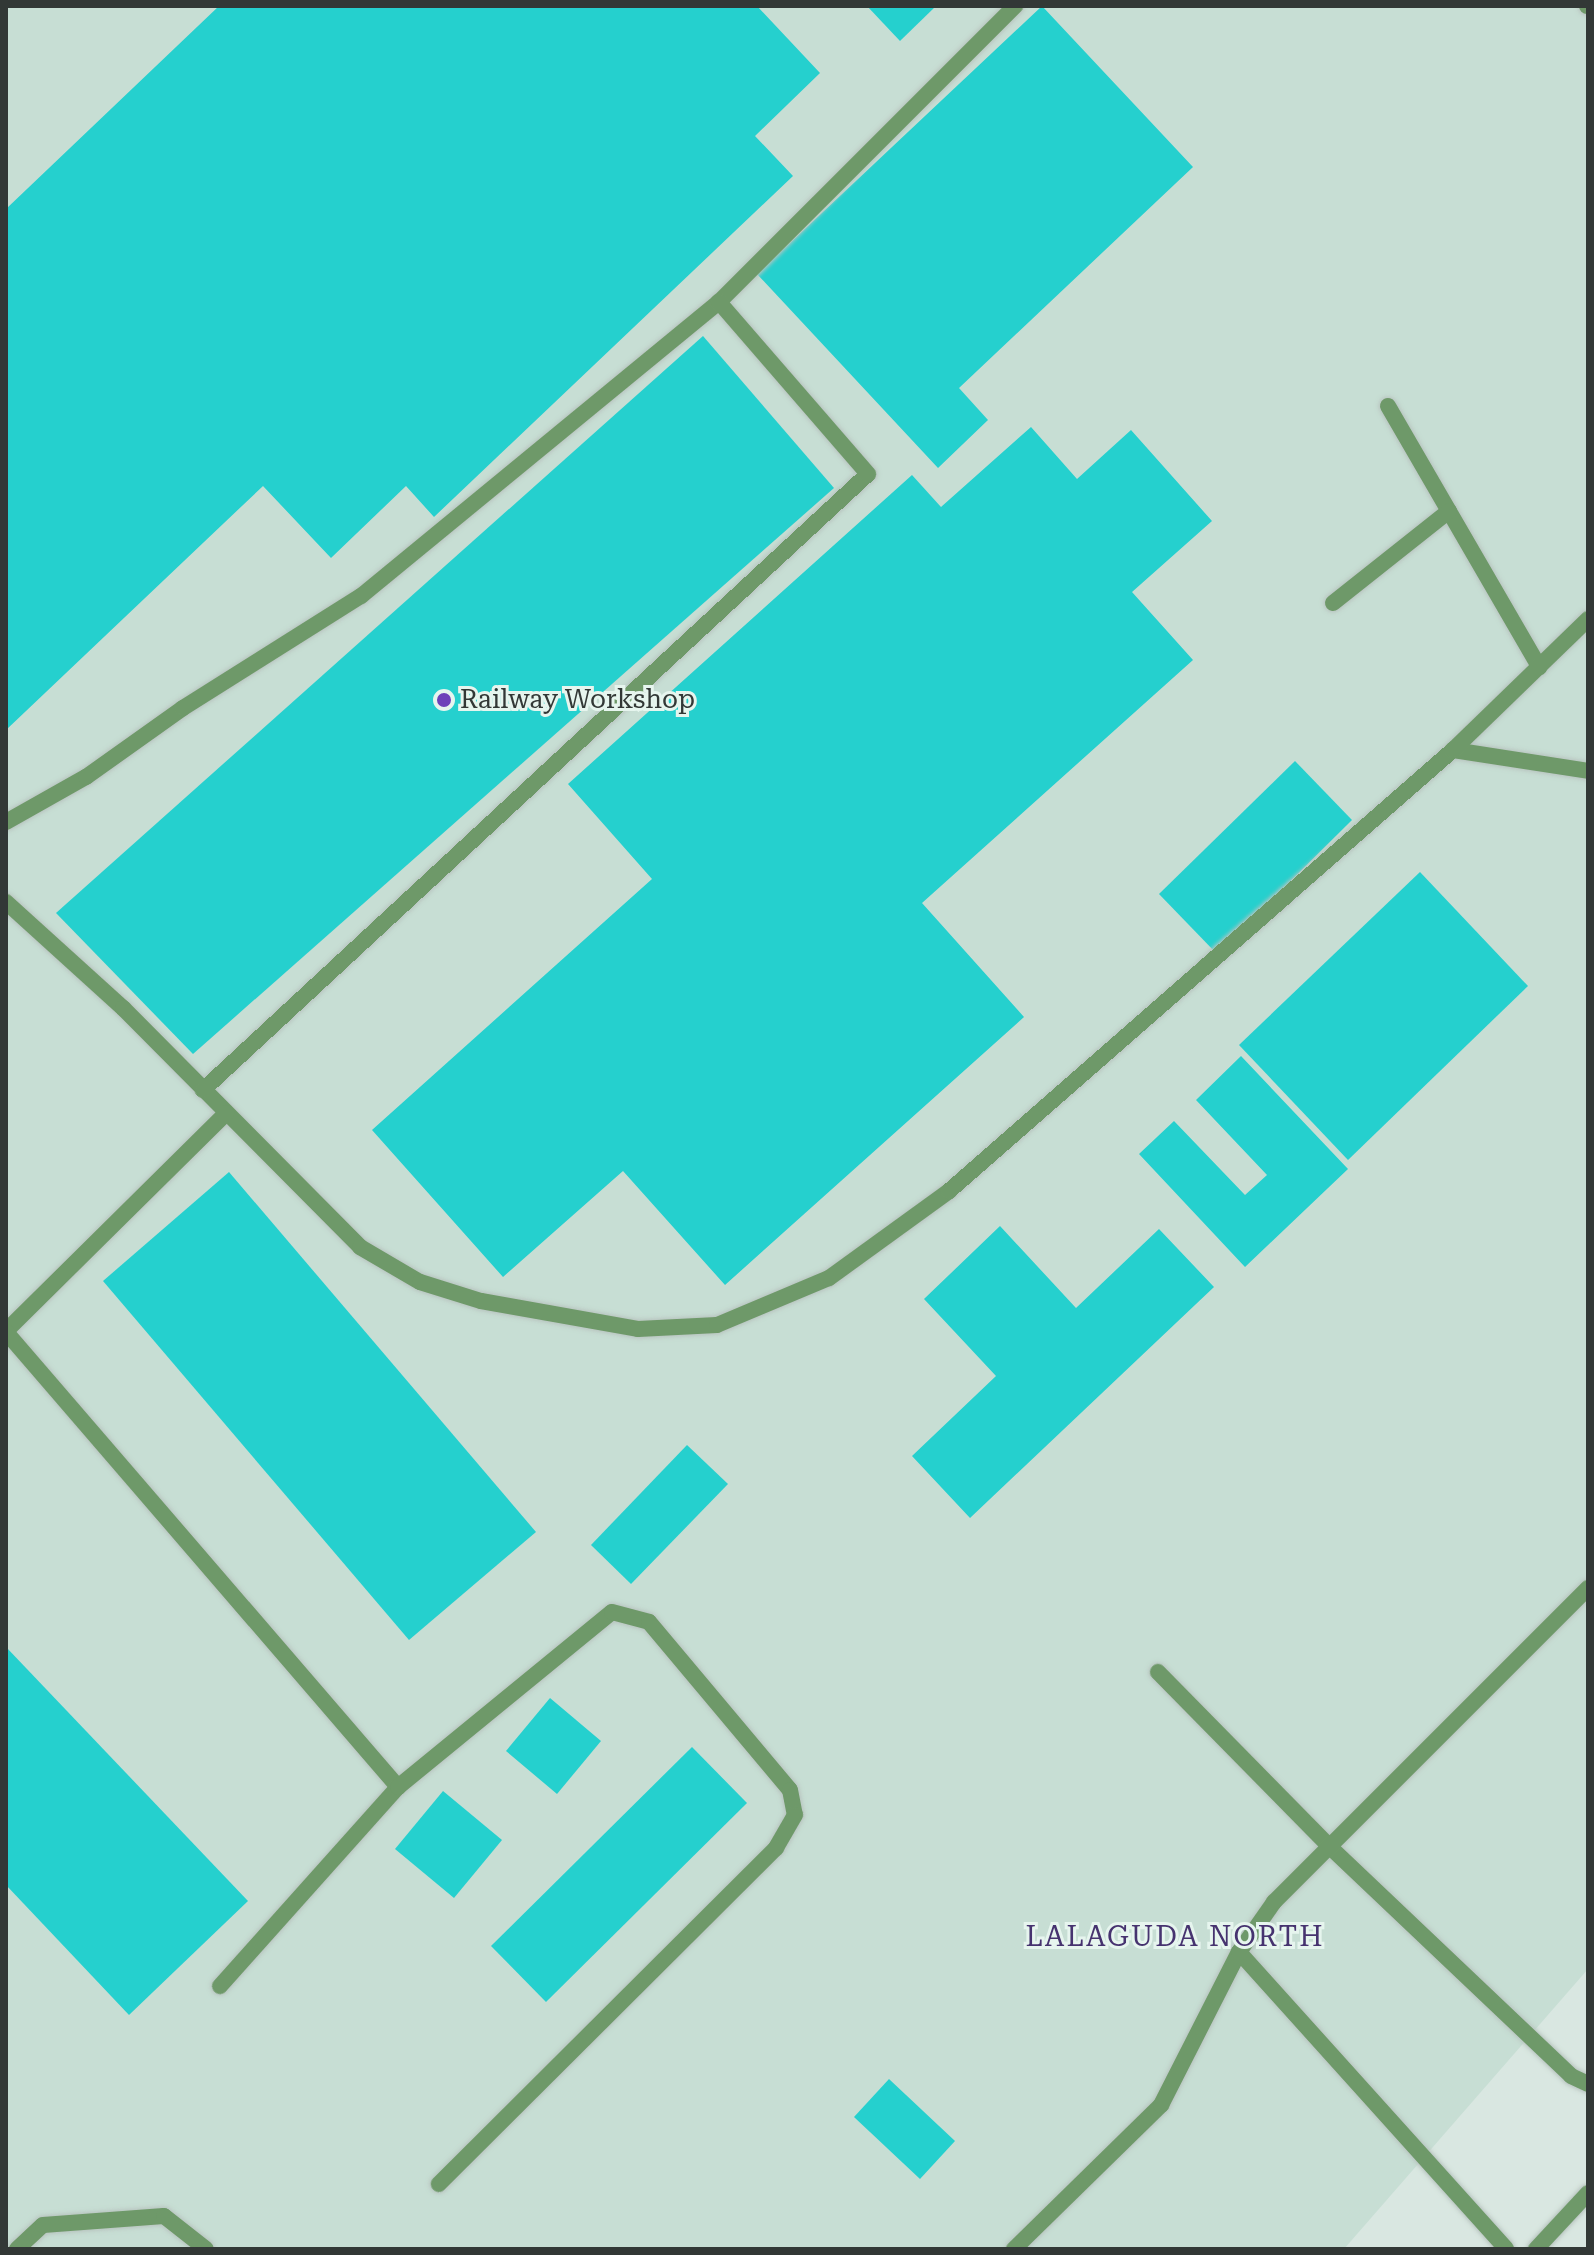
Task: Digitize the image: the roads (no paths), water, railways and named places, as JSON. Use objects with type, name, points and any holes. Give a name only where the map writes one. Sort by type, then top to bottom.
[{"type":"street","points":[[6,822],[86,777],[183,708],[361,596],[719,302],[1015,6]]},
{"type":"street","points":[[203,1090],[868,474],[719,302]]},
{"type":"street","points":[[1388,406],[1539,667]]},
{"type":"street","points":[[1333,603],[1449,511]]},
{"type":"street","points":[[6,902],[203,1090],[360,1247],[420,1282],[481,1301],[638,1329],[717,1325],[829,1278],[949,1191],[1453,750],[1588,619]]},
{"type":"street","points":[[1453,750],[1588,771]]},
{"type":"street","points":[[226,1113],[6,1332],[398,1787]]},
{"type":"street","points":[[1014,2249],[1161,2105],[1239,1952],[1274,1902],[1588,1588]]},
{"type":"street","points":[[220,1986],[398,1787],[612,1612],[649,1622],[790,1790],[795,1815],[776,1848],[439,2184]]},
{"type":"street","points":[[1158,1672],[1330,1847],[1571,2076],[1588,2084]]},
{"type":"street","points":[[1239,1952],[1506,2249]]},
{"type":"street","points":[[1536,2249],[1588,2193]]},
{"type":"street","points":[[17,2249],[43,2225],[164,2216],[206,2249]]},
{"type":"place","name":"Railway Workshop","points":[[444,700]]},
{"type":"district","name":"LALAGUDA NORTH","points":[[1175,1937]]}]
